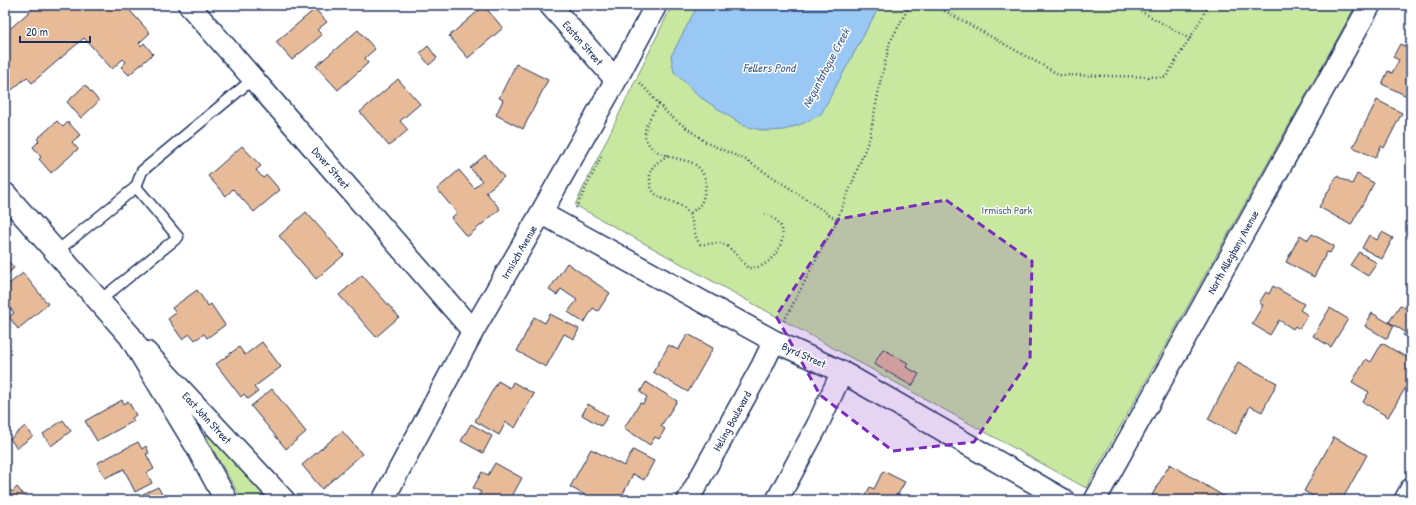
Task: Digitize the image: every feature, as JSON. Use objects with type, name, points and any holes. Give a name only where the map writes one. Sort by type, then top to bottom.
[{"type":"street","name":"Dover Street","points":[[189,5],[473,331]]},
{"type":"street","name":"Easton Street","points":[[550,5],[616,80]]},
{"type":"street","name":"Irmisch Avenue","points":[[383,500],[473,331],[616,80],[656,5]]},
{"type":"street","name":"North Alleghany Avenue","points":[[1095,500],[1370,5]]},
{"type":"street","name":"East John Street","points":[[5,194],[130,336],[284,500]]},
{"type":"street","name":"Byrd Street","points":[[541,213],[774,341],[842,372],[1064,500]]},
{"type":"street","name":"East John Street","points":[[130,336],[196,445],[226,500]]},
{"type":"street","name":"Heling Boulevard","points":[[688,500],[762,366],[774,341]]},
{"type":"street","points":[[777,500],[817,426],[842,372]]},
{"type":"street","points":[[1405,500],[1411,489]]},
{"type":"lane","points":[[56,252],[136,187],[142,171],[253,79]]},
{"type":"lane","points":[[100,301],[178,237],[136,187]]},
{"type":"path","points":[[774,341],[837,220],[853,181],[870,136],[880,83],[890,42],[910,5]]},
{"type":"path","points":[[934,5],[1060,75],[1166,77],[1190,39],[1208,5]]},
{"type":"path","points":[[1130,5],[1190,39]]},
{"type":"path","points":[[638,81],[669,115],[707,142],[746,160],[785,184],[837,220]]},
{"type":"path","points":[[659,104],[648,123],[645,134],[649,143],[658,152],[692,163],[704,174],[706,185],[702,203],[689,214]]},
{"type":"path","points":[[668,155],[652,166],[649,173],[650,184],[654,193],[660,198],[676,203],[686,209],[691,218],[696,239],[700,244],[725,244],[748,268],[758,267],[767,263],[775,256],[783,236],[780,225],[775,219],[765,214]]},
{"type":"highlighted area","points":[[946,200],[1032,261],[1030,359],[974,442],[893,451],[820,395],[776,316],[839,219]]},
{"type":"green space","name":"Irmisch Park","points":[[672,5],[1356,5],[1086,488],[575,205]]},
{"type":"green space","points":[[208,431],[273,500],[242,500],[208,441],[206,434]]},
{"type":"water","name":"Fellers Pond","points":[[698,5],[880,5],[821,114],[804,123],[784,130],[766,131],[744,126],[700,97],[674,72],[671,56]]},
{"type":"building","points":[[37,5],[125,5],[150,33],[139,43],[141,46],[144,43],[153,54],[129,75],[121,67],[126,62],[123,59],[112,69],[84,38],[32,83],[27,77],[5,96],[5,33]]},
{"type":"building","points":[[484,6],[503,28],[468,58],[449,36]]},
{"type":"building","points":[[315,9],[327,22],[317,30],[322,35],[292,60],[276,42]]},
{"type":"building","points":[[358,30],[375,49],[365,58],[368,63],[338,90],[316,66]]},
{"type":"building","points":[[1400,44],[1411,49],[1411,98],[1382,84],[1388,71],[1392,73],[1399,60],[1393,57]]},
{"type":"building","points":[[428,46],[437,58],[429,65],[420,53]]},
{"type":"building","points":[[516,64],[548,80],[523,129],[496,115],[503,100],[499,98]]},
{"type":"building","points":[[398,79],[420,104],[400,121],[408,130],[389,146],[360,112]]},
{"type":"building","points":[[85,85],[99,101],[81,118],[67,102]]},
{"type":"building","points":[[1377,100],[1402,113],[1384,148],[1381,146],[1375,158],[1353,147]]},
{"type":"building","points":[[57,121],[63,127],[68,122],[80,135],[72,142],[78,149],[51,173],[39,159],[41,157],[33,147],[39,141],[37,139]]},
{"type":"building","points":[[242,146],[261,166],[256,170],[263,178],[267,175],[280,190],[254,212],[233,189],[226,196],[208,176]]},
{"type":"building","points":[[485,155],[504,177],[486,192],[500,209],[467,237],[451,218],[457,213],[437,189],[459,170],[474,188],[482,181],[470,168]]},
{"type":"building","points":[[1357,174],[1374,183],[1351,225],[1319,207],[1337,176],[1352,184]]},
{"type":"building","points":[[306,212],[344,255],[316,279],[279,236]]},
{"type":"building","points":[[1382,232],[1393,238],[1382,259],[1362,248],[1369,235],[1377,240]]},
{"type":"building","points":[[1312,234],[1334,246],[1330,253],[1327,252],[1314,277],[1286,262],[1300,235],[1308,240]]},
{"type":"building","points":[[1359,252],[1377,263],[1368,276],[1350,265]]},
{"type":"building","points":[[5,257],[14,268],[5,276]]},
{"type":"building","points":[[567,263],[610,293],[598,311],[593,308],[584,323],[568,312],[577,300],[561,289],[557,295],[549,290]]},
{"type":"building","points":[[23,273],[48,304],[18,329],[9,317],[14,313],[5,302],[5,287]]},
{"type":"building","points":[[362,275],[399,317],[376,337],[339,295]]},
{"type":"building","points":[[1273,286],[1304,304],[1300,310],[1308,315],[1299,329],[1295,326],[1293,329],[1279,320],[1270,335],[1252,324],[1263,305],[1259,303],[1266,292],[1269,294]]},
{"type":"building","points":[[197,290],[208,306],[211,304],[225,325],[207,338],[204,334],[195,340],[190,334],[182,339],[168,319],[176,313],[172,308]]},
{"type":"building","points":[[1400,305],[1411,311],[1411,340],[1403,335],[1405,332],[1389,322]]},
{"type":"building","points":[[1330,308],[1348,319],[1331,347],[1313,336]]},
{"type":"building","points":[[1372,313],[1394,326],[1387,339],[1365,326]]},
{"type":"building","points":[[550,314],[579,329],[574,339],[564,334],[546,367],[517,351],[534,317],[545,323]]},
{"type":"building","points":[[688,334],[713,348],[688,392],[653,372],[669,345],[678,350]]},
{"type":"building","points":[[262,342],[281,367],[254,387],[258,392],[248,399],[244,394],[241,397],[216,364],[239,347],[245,355]]},
{"type":"building","points":[[1382,343],[1411,360],[1411,376],[1408,381],[1409,382],[1388,417],[1363,402],[1369,392],[1352,382],[1366,359],[1371,362]]},
{"type":"building","points":[[883,349],[908,363],[906,367],[919,374],[912,386],[874,364]]},
{"type":"building","points":[[1238,362],[1277,383],[1262,412],[1250,406],[1236,434],[1208,419]]},
{"type":"building","points":[[498,381],[510,388],[513,382],[534,394],[515,428],[506,422],[499,435],[475,421]]},
{"type":"building","points":[[646,382],[677,401],[661,426],[665,429],[659,439],[655,437],[650,445],[624,428],[640,403],[643,404],[647,397],[640,392]]},
{"type":"building","points":[[272,389],[306,432],[286,449],[251,406]]},
{"type":"building","points":[[122,400],[124,404],[128,401],[136,415],[132,418],[134,421],[97,441],[85,421]]},
{"type":"building","points":[[588,404],[608,416],[601,426],[582,415]]},
{"type":"building","points":[[63,420],[71,431],[51,446],[43,434]]},
{"type":"building","points":[[471,424],[492,436],[483,453],[461,441]]},
{"type":"building","points":[[25,426],[33,436],[17,448],[10,439]]},
{"type":"building","points":[[342,431],[362,454],[322,489],[302,465]]},
{"type":"building","points":[[1334,437],[1367,455],[1342,500],[1319,500],[1304,491]]},
{"type":"building","points":[[138,442],[142,449],[146,446],[149,453],[146,454],[154,469],[147,473],[152,483],[135,492],[124,469],[105,478],[97,463]]},
{"type":"building","points":[[591,449],[624,466],[633,450],[654,461],[644,480],[633,474],[620,500],[594,500],[570,487]]},
{"type":"building","points":[[495,463],[522,478],[510,500],[476,500],[481,492],[473,488],[482,472],[488,475]]},
{"type":"building","points":[[1170,464],[1230,500],[1161,500],[1152,495]]},
{"type":"building","points":[[883,471],[905,482],[897,496],[904,500],[863,500],[870,487],[874,489]]},
{"type":"building","points":[[5,484],[12,492],[17,487],[28,500],[5,500]]},
{"type":"building","points":[[158,487],[165,500],[143,500],[141,495]]},
{"type":"water label","name":"Neguntatogue Creek","points":[[826,68]]}]
